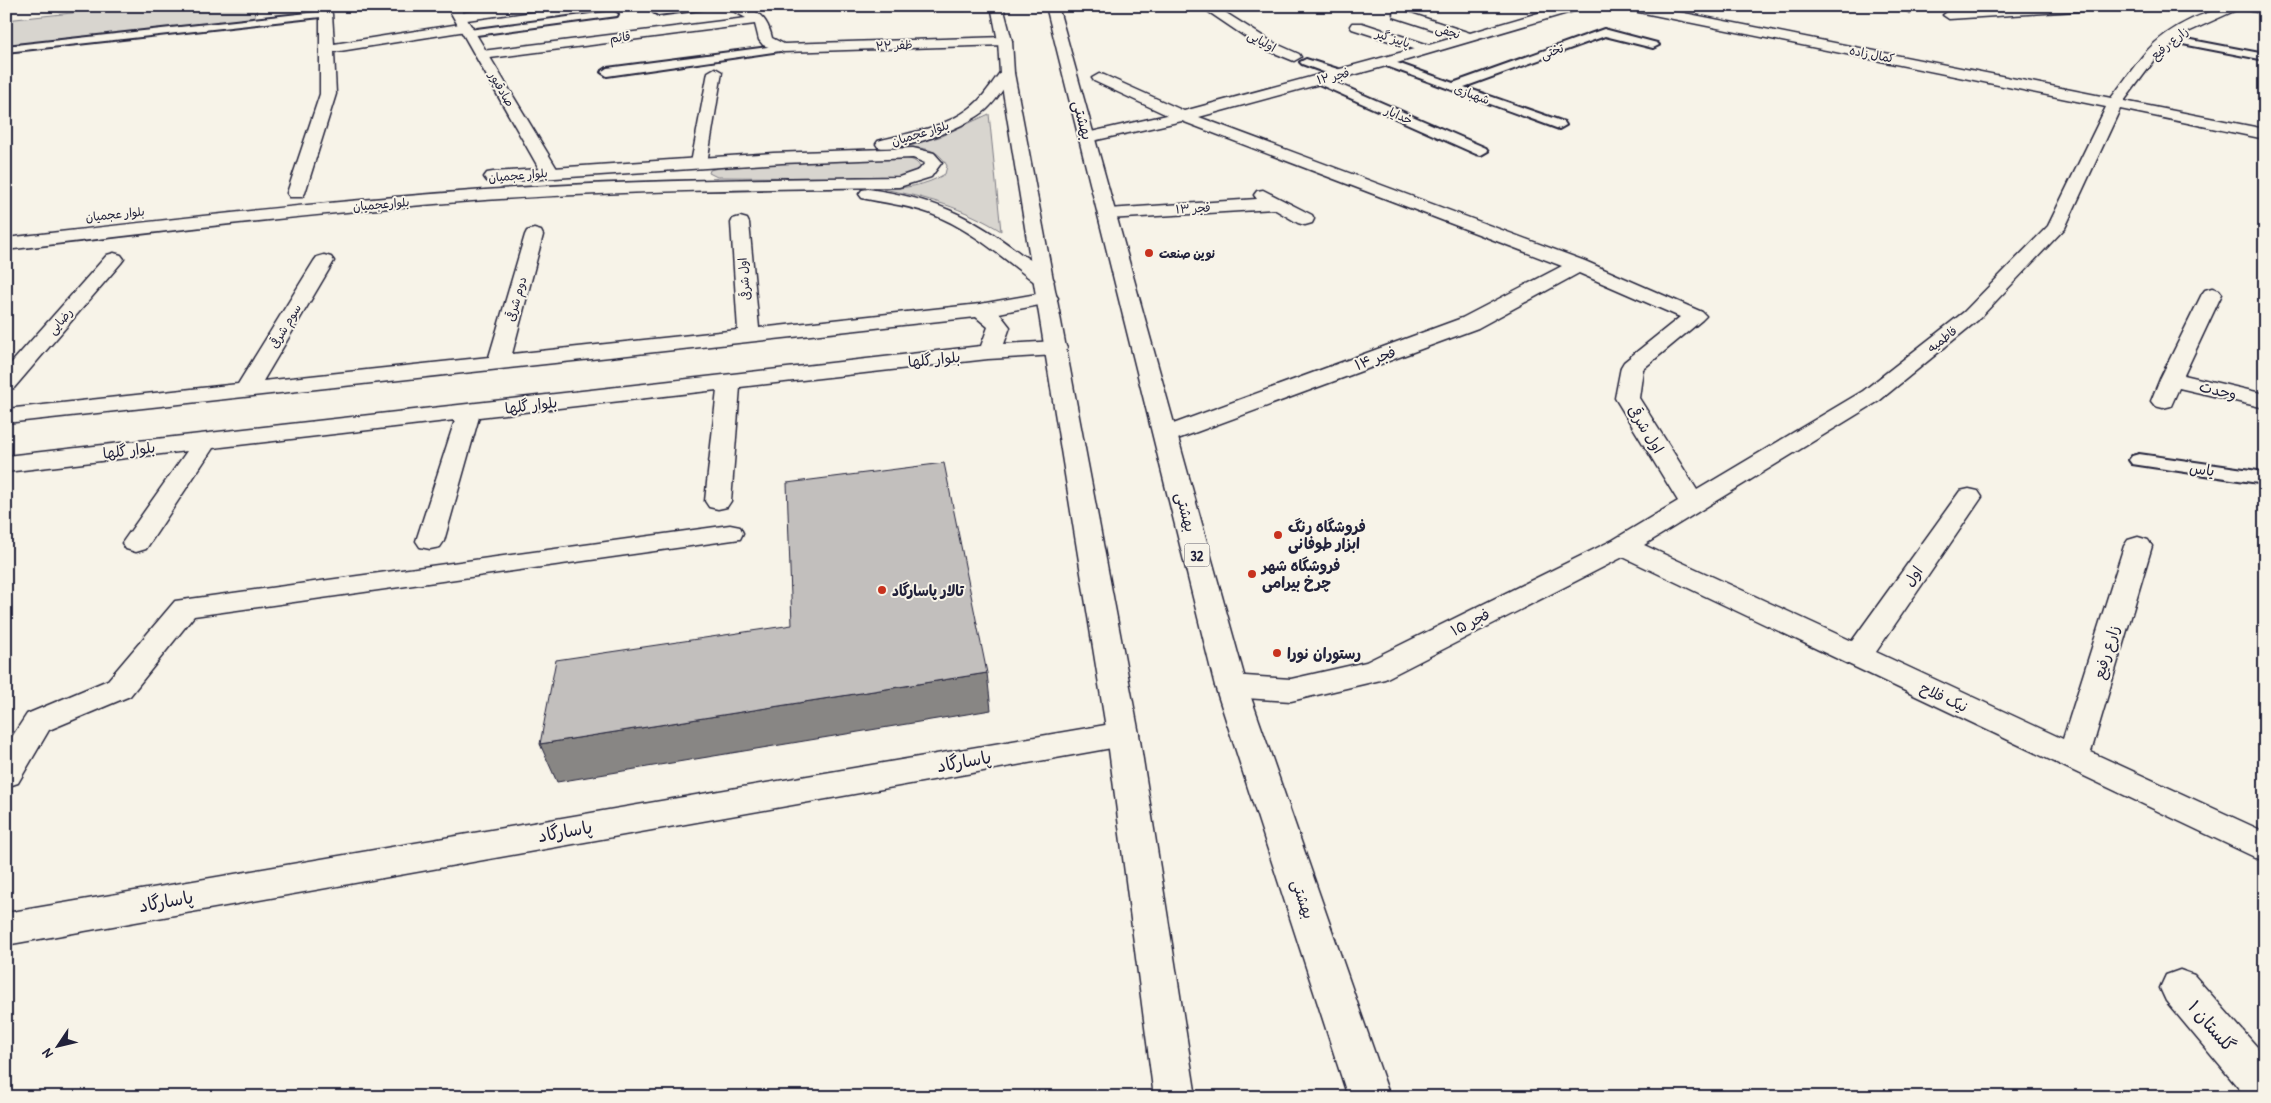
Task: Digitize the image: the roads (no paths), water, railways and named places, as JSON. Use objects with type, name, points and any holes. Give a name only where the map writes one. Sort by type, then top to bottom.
[{"type":"main road","points":[[326,49],[467,30],[536,6]]},
{"type":"main road","points":[[730,6],[758,20],[762,26],[764,40],[768,44],[783,48]]},
{"type":"main road","points":[[997,6],[1005,41],[1007,72],[1123,734],[1175,1097]]},
{"type":"main road","name":"بهشتی","points":[[1052,6],[1231,686],[1369,1097]]},
{"type":"main road","name":"اولیایی","points":[[1206,6],[1267,45],[1300,59]]},
{"type":"main road","name":"فجر ۱۲","points":[[1088,137],[1183,116],[1385,62],[1577,6]]},
{"type":"main road","name":"کمال زاده","points":[[1629,6],[2116,102],[2265,134]]},
{"type":"main road","points":[[1949,16],[2092,6]]},
{"type":"main road","name":"زارع رفیع","points":[[2116,102],[2152,54],[2183,29],[2238,6]]},
{"type":"main road","points":[[1522,9],[1548,16]]},
{"type":"main road","points":[[1688,18],[1713,9]]},
{"type":"main road","points":[[296,193],[328,94],[324,10]]},
{"type":"main road","name":"نجفی","points":[[1399,14],[1470,38]]},
{"type":"main road","name":"قائم","points":[[467,30],[758,20]]},
{"type":"main road","name":"پاییز گیر","points":[[1357,26],[1428,49]]},
{"type":"main road","name":"صادقپور","points":[[467,30],[550,172]]},
{"type":"main road","name":"ظفر ۲۲","points":[[783,48],[1005,41]]},
{"type":"main road","points":[[693,185],[699,163],[715,72]]},
{"type":"main road","name":"بلوار عجمیان","points":[[472,178],[773,158],[836,152],[892,142],[960,121],[979,108],[1007,72]]},
{"type":"main road","points":[[1099,78],[1183,116],[1578,265]]},
{"type":"main road","name":"فاطمیه","points":[[1693,504],[1871,396],[1971,316],[2056,228],[2116,102]]},
{"type":"main road","points":[[757,185],[899,182],[924,174],[932,168],[934,162],[928,157],[913,153],[773,158]]},
{"type":"main road","name":"بلوارعجمیان","points":[[6,244],[246,216],[486,195],[693,185],[757,185]]},
{"type":"main road","points":[[757,185],[844,190],[915,203],[946,213],[973,227],[1046,289]]},
{"type":"main road","points":[[276,195],[315,192]]},
{"type":"main road","points":[[1256,192],[1305,219]]},
{"type":"main road","name":"فجر ۱۳","points":[[1108,214],[1278,203]]},
{"type":"main road","name":"اول شرقی","points":[[740,223],[749,335]]},
{"type":"main road","name":"دوم شرقی","points":[[498,362],[534,235]]},
{"type":"main road","name":"رضایی","points":[[6,383],[114,259]]},
{"type":"main road","name":"سوم شرقی","points":[[246,390],[324,261]]},
{"type":"main road","name":"اول شرقی","points":[[1578,265],[1695,316],[1632,367],[1627,398],[1693,504]]},
{"type":"main road","name":"فجر ۱۴","points":[[1166,435],[1470,323],[1578,265]]},
{"type":"main road","points":[[6,416],[980,310],[1046,289]]},
{"type":"main road","points":[[2163,401],[2171,379],[2212,294]]},
{"type":"main road","points":[[980,310],[992,318],[999,327],[996,339],[988,352]]},
{"type":"main road","name":"بلوار گلها","points":[[6,464],[988,352],[1056,348]]},
{"type":"main road","name":"وحدت","points":[[2171,379],[2265,401]]},
{"type":"main road","points":[[718,501],[729,382]]},
{"type":"main road","points":[[430,541],[469,412]]},
{"type":"main road","points":[[136,544],[205,442]]},
{"type":"main road","name":"اول","points":[[1857,656],[1969,497]]},
{"type":"main road","name":"فجر ۱۵","points":[[1231,686],[1291,690],[1374,671],[1624,546],[1693,504]]},
{"type":"main road","points":[[6,774],[38,722],[118,688],[185,608],[730,532]]},
{"type":"main road","name":"نیک فلاح","points":[[1624,546],[2265,848]]},
{"type":"main road","name":"زارع رفیع","points":[[2073,758],[2138,546]]},
{"type":"main road","name":"پاسارگاد","points":[[6,929],[1123,734]]},
{"type":"main road","name":"گلستان ۱","points":[[2180,988],[2265,1087]]},
{"type":"lane","points":[[658,12],[703,6]]},
{"type":"lane","points":[[2244,6],[2265,10]]},
{"type":"lane","points":[[6,49],[324,10]]},
{"type":"lane","points":[[467,30],[613,14]]},
{"type":"lane","points":[[467,30],[541,34]]},
{"type":"lane","name":"تختی","points":[[1452,86],[1604,32],[1653,45]]},
{"type":"lane","points":[[2171,39],[2265,57]]},
{"type":"lane","points":[[607,72],[783,48]]},
{"type":"lane","points":[[1300,59],[1340,74]]},
{"type":"lane","name":"شهبازی","points":[[1385,62],[1560,125]]},
{"type":"lane","name":"خدایار","points":[[1318,79],[1481,151]]},
{"type":"lane","name":"یاس","points":[[2139,460],[2265,478]]},
{"type":"place","name":"نوین صنعت","points":[[1149,253]]},
{"type":"place","name":"فروشگاه رنگ ابزار طوفانی","points":[[1278,535]]},
{"type":"place","name":"فروشگاه شهر چرخ بیرامی","points":[[1252,574]]},
{"type":"place","name":"تالار پاسارگاد","points":[[882,590]]},
{"type":"place","name":"رستوران نورا","points":[[1277,653]]}]
